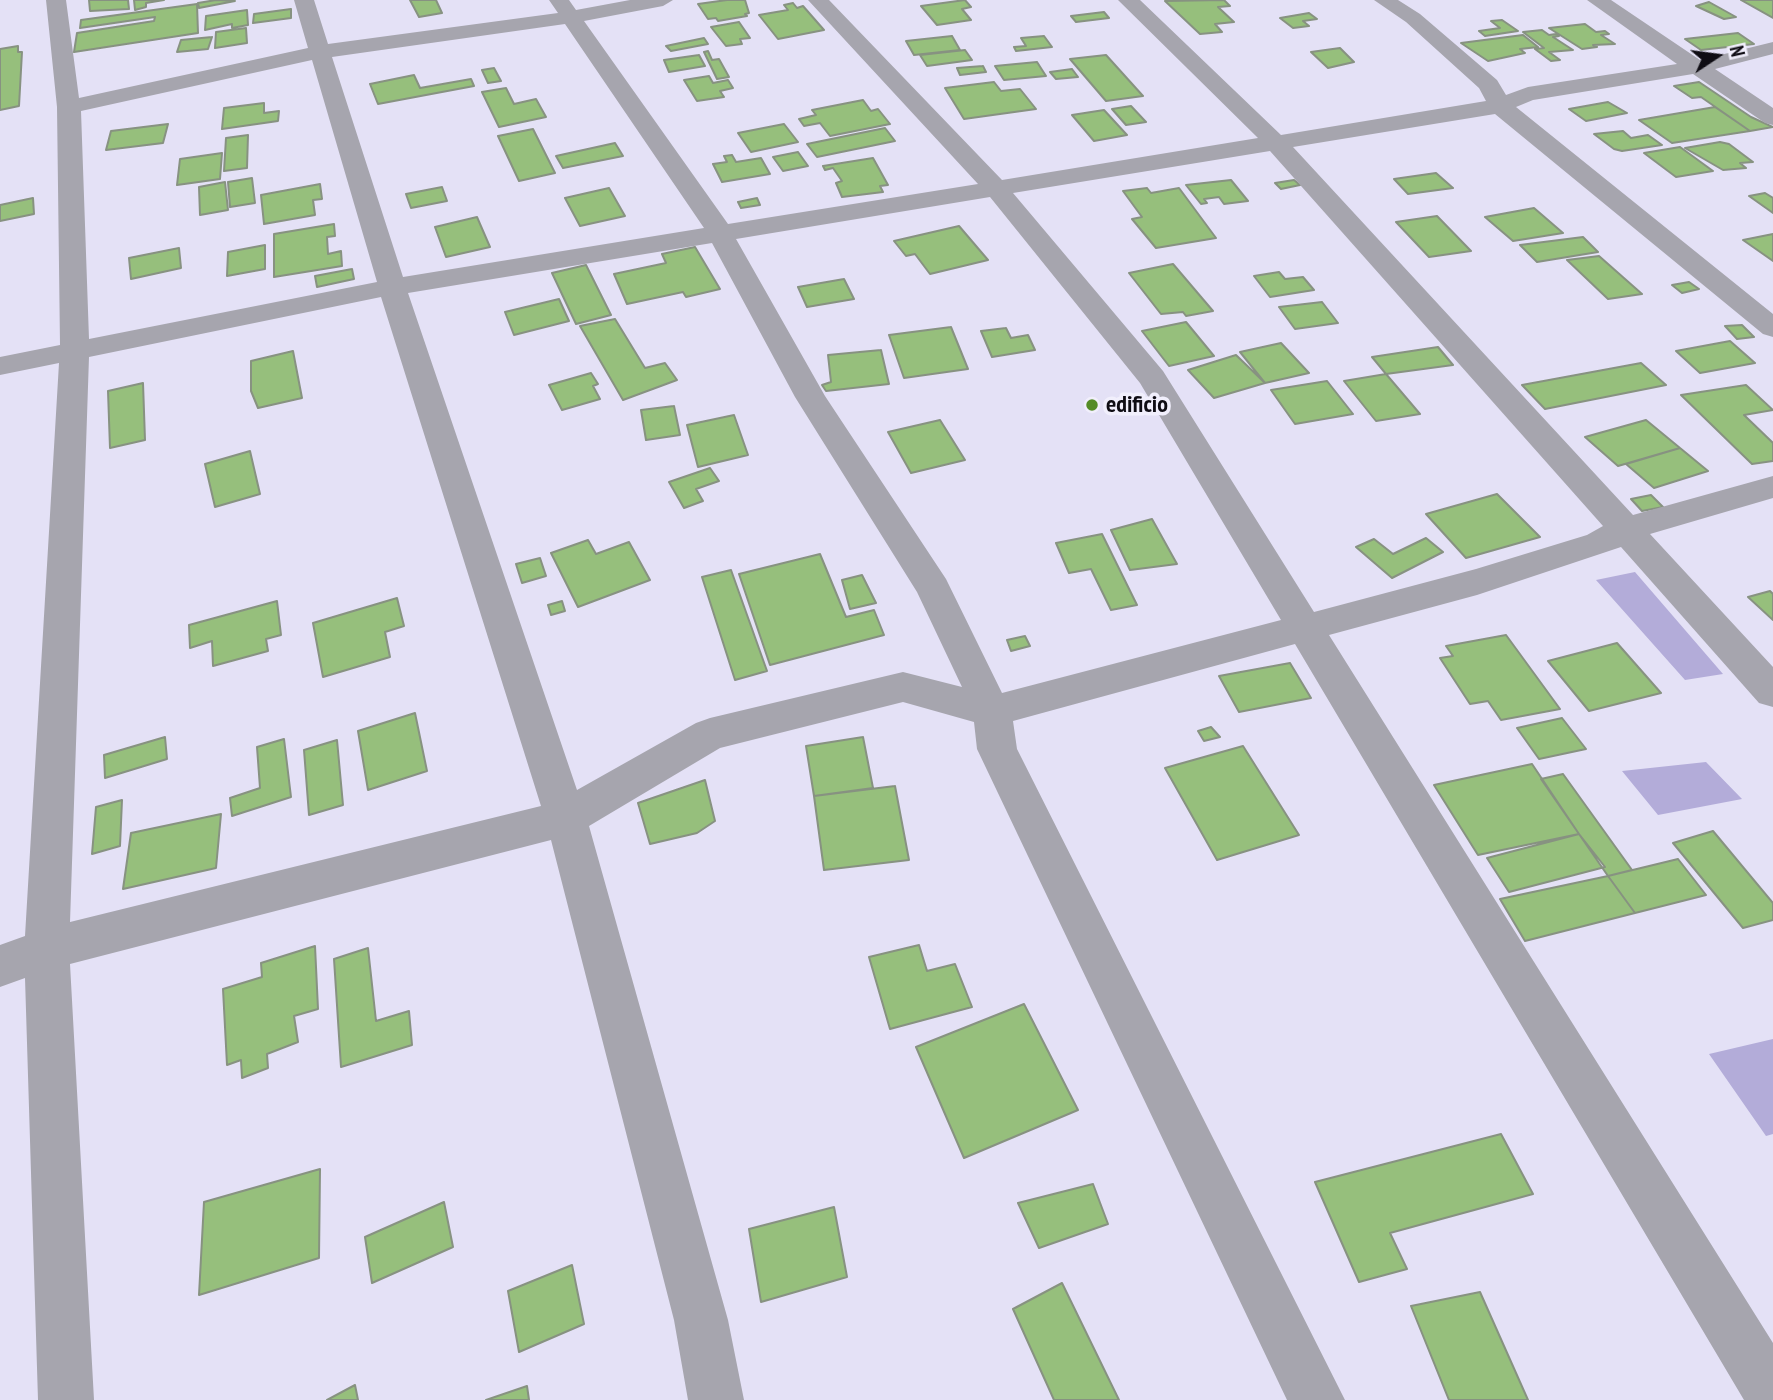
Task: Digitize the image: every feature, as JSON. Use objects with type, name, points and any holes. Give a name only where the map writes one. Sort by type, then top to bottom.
[{"type":"street","points":[[56,0],[69,107],[75,349],[47,949],[66,1400]]},
{"type":"street","points":[[304,0],[392,287],[566,818],[701,1320],[716,1400]]},
{"type":"street","points":[[69,107],[320,52],[566,8],[663,0]]},
{"type":"street","points":[[818,0],[995,187],[1152,378],[1773,1395]]},
{"type":"street","points":[[1128,0],[1276,143],[1773,692]]},
{"type":"street","points":[[1384,0],[1413,19],[1489,85],[1500,106],[1773,328]]},
{"type":"street","points":[[1597,0],[1773,118]]},
{"type":"street","points":[[566,8],[719,231],[810,397],[933,588],[992,711],[997,749],[1317,1400]]},
{"type":"street","points":[[0,366],[392,287],[719,231],[1500,106],[1528,94],[1697,67],[1773,48]]},
{"type":"street","points":[[0,966],[47,949],[566,818],[710,734],[902,687],[992,711],[1501,574],[1599,544],[1625,529],[1773,487]]},
{"type":"shaded area","points":[[1635,572],[1723,674],[1685,680],[1596,580]]},
{"type":"shaded area","points":[[1706,762],[1742,799],[1658,815],[1622,771]]},
{"type":"shaded area","points":[[1773,1039],[1773,1134],[1766,1136],[1709,1054]]},
{"type":"building","points":[[89,0],[128,0],[129,9],[90,11]]},
{"type":"building","points":[[134,0],[164,0],[146,3],[146,7],[135,10]]},
{"type":"building","points":[[410,0],[436,0],[442,13],[419,17]]},
{"type":"building","points":[[745,0],[749,13],[745,14],[747,16],[718,21],[716,18],[708,19],[698,4]]},
{"type":"building","points":[[965,0],[971,7],[962,9],[971,20],[937,25],[921,6]]},
{"type":"building","points":[[1224,0],[1230,6],[1218,7],[1234,22],[1215,24],[1222,32],[1200,34],[1165,1]]},
{"type":"building","points":[[1741,0],[1773,0],[1773,18]]},
{"type":"building","points":[[235,1],[199,8],[198,3]]},
{"type":"building","points":[[1709,2],[1736,17],[1724,19],[1696,6]]},
{"type":"building","points":[[793,3],[797,8],[803,6],[824,30],[778,39],[759,15],[788,10],[784,5]]},
{"type":"building","points":[[197,4],[198,33],[74,52],[77,33],[154,21],[155,17],[80,28],[81,20]]},
{"type":"building","points":[[291,9],[291,18],[253,23],[254,14]]},
{"type":"building","points":[[247,10],[248,25],[232,28],[232,24],[205,30],[206,16]]},
{"type":"building","points":[[1104,12],[1109,18],[1076,22],[1071,16]]},
{"type":"building","points":[[1309,13],[1317,19],[1303,21],[1309,26],[1293,28],[1280,18]]},
{"type":"building","points":[[1502,20],[1518,31],[1485,36],[1479,31],[1500,28],[1491,21]]},
{"type":"building","points":[[739,22],[750,38],[740,39],[742,44],[726,46],[711,27]]},
{"type":"building","points":[[1585,24],[1596,32],[1605,31],[1609,34],[1601,35],[1615,44],[1593,45],[1597,47],[1582,49],[1549,28]]},
{"type":"building","points":[[246,28],[247,43],[215,48],[216,32]]},
{"type":"building","points":[[1542,30],[1549,35],[1556,34],[1559,36],[1553,37],[1573,50],[1549,52],[1560,60],[1551,61],[1535,49],[1544,48],[1523,32]]},
{"type":"building","points":[[1738,33],[1754,44],[1701,50],[1685,39]]},
{"type":"building","points":[[1523,35],[1538,47],[1520,49],[1525,53],[1488,61],[1461,43]]},
{"type":"building","points":[[952,36],[960,50],[914,55],[906,41]]},
{"type":"building","points":[[1044,36],[1052,47],[1016,51],[1014,47],[1026,46],[1021,38]]},
{"type":"building","points":[[212,37],[208,49],[177,52],[181,40]]},
{"type":"building","points":[[704,38],[708,44],[671,51],[666,46]]},
{"type":"building","points":[[18,46],[18,52],[22,52],[19,106],[0,110],[0,49]]},
{"type":"building","points":[[1340,48],[1354,62],[1328,68],[1311,52]]},
{"type":"building","points":[[965,50],[972,60],[927,66],[920,55]]},
{"type":"building","points":[[708,51],[712,60],[719,59],[729,77],[717,79],[704,52]]},
{"type":"building","points":[[699,55],[705,66],[669,72],[664,60]]},
{"type":"building","points":[[1106,55],[1143,96],[1106,101],[1070,59]]},
{"type":"building","points":[[1037,62],[1046,76],[1004,80],[995,66]]},
{"type":"building","points":[[983,66],[986,72],[960,75],[957,68]]},
{"type":"building","points":[[494,68],[501,81],[488,83],[482,70]]},
{"type":"building","points":[[1072,69],[1078,77],[1056,79],[1050,72]]},
{"type":"building","points":[[414,75],[420,88],[471,79],[474,86],[378,104],[370,84]]},
{"type":"building","points":[[709,76],[713,83],[728,80],[733,88],[720,91],[724,97],[697,101],[684,80]]},
{"type":"building","points":[[994,82],[1001,91],[1020,89],[1036,109],[964,119],[945,88]]},
{"type":"building","points":[[1699,82],[1751,117],[1773,127],[1750,131],[1701,97],[1692,98],[1674,86]]},
{"type":"building","points":[[506,88],[514,104],[536,99],[546,117],[499,127],[482,92]]},
{"type":"building","points":[[863,100],[871,111],[878,109],[890,124],[830,136],[820,123],[804,126],[799,119],[816,115],[812,110]]},
{"type":"building","points":[[1608,102],[1627,113],[1586,121],[1569,109]]},
{"type":"building","points":[[264,103],[264,113],[279,111],[278,121],[222,129],[224,108]]},
{"type":"building","points":[[1131,106],[1146,122],[1126,125],[1112,109]]},
{"type":"building","points":[[1715,107],[1750,131],[1672,143],[1639,120]]},
{"type":"building","points":[[1104,110],[1127,135],[1094,141],[1072,115]]},
{"type":"building","points":[[168,124],[163,143],[106,150],[111,131]]},
{"type":"building","points":[[784,124],[798,142],[751,152],[738,133]]},
{"type":"building","points":[[885,128],[895,141],[817,157],[807,144]]},
{"type":"building","points":[[533,129],[555,173],[519,181],[498,136]]},
{"type":"building","points":[[1623,131],[1631,138],[1648,135],[1662,145],[1622,151],[1614,149],[1594,134]]},
{"type":"building","points":[[248,135],[247,168],[224,171],[226,138]]},
{"type":"building","points":[[1720,142],[1729,144],[1753,162],[1740,163],[1746,168],[1723,170],[1685,148]]},
{"type":"building","points":[[615,143],[623,156],[563,168],[556,156]]},
{"type":"building","points":[[1680,147],[1713,171],[1676,177],[1644,153]]},
{"type":"building","points":[[798,152],[808,166],[783,171],[773,157]]},
{"type":"building","points":[[222,153],[220,179],[177,185],[180,159]]},
{"type":"building","points":[[732,155],[736,162],[761,158],[770,174],[722,182],[713,164],[727,162],[724,156]]},
{"type":"building","points":[[873,158],[888,185],[880,186],[883,192],[842,197],[836,183],[842,181],[833,168],[825,170],[823,166]]},
{"type":"building","points":[[1436,173],[1453,188],[1408,194],[1394,179]]},
{"type":"building","points":[[252,178],[255,203],[230,207],[228,182]]},
{"type":"building","points":[[1231,180],[1248,201],[1224,204],[1219,197],[1204,199],[1207,203],[1201,204],[1186,185]]},
{"type":"building","points":[[1294,180],[1300,185],[1281,189],[1275,183]]},
{"type":"building","points":[[225,182],[228,210],[200,215],[199,187]]},
{"type":"building","points":[[320,184],[322,199],[313,200],[315,215],[264,224],[261,195]]},
{"type":"building","points":[[442,187],[447,201],[411,208],[406,194]]},
{"type":"building","points":[[609,188],[625,216],[580,226],[565,198]]},
{"type":"building","points":[[1147,188],[1151,193],[1179,188],[1216,238],[1156,248],[1132,219],[1142,217],[1123,191]]},
{"type":"building","points":[[1765,193],[1773,198],[1773,213],[1749,196]]},
{"type":"building","points":[[33,198],[34,214],[0,221],[0,205]]},
{"type":"building","points":[[757,198],[760,205],[741,208],[738,202]]},
{"type":"building","points":[[1534,208],[1563,233],[1513,241],[1485,217]]},
{"type":"building","points":[[1437,216],[1471,251],[1429,257],[1396,222]]},
{"type":"building","points":[[477,217],[490,247],[446,257],[435,227]]},
{"type":"building","points":[[334,224],[335,236],[327,237],[328,254],[341,251],[342,266],[274,277],[274,234]]},
{"type":"building","points":[[959,226],[988,260],[930,274],[915,254],[906,256],[894,241]]},
{"type":"building","points":[[1773,234],[1773,261],[1743,240]]},
{"type":"building","points":[[1583,237],[1598,252],[1537,262],[1520,245]]},
{"type":"building","points":[[265,245],[265,269],[227,276],[228,252]]},
{"type":"building","points":[[695,247],[720,289],[686,297],[683,292],[627,304],[614,274],[666,263],[662,254]]},
{"type":"building","points":[[179,248],[181,268],[131,279],[129,258]]},
{"type":"building","points":[[1599,256],[1642,294],[1608,299],[1567,260]]},
{"type":"building","points":[[1173,264],[1213,311],[1186,316],[1183,312],[1161,314],[1129,273]]},
{"type":"building","points":[[586,265],[611,315],[576,324],[552,273]]},
{"type":"building","points":[[352,269],[354,279],[317,287],[315,276]]},
{"type":"building","points":[[1279,272],[1285,279],[1303,277],[1314,290],[1270,297],[1254,276]]},
{"type":"building","points":[[844,279],[854,299],[807,307],[798,287]]},
{"type":"building","points":[[1689,282],[1699,289],[1682,293],[1672,285]]},
{"type":"building","points":[[559,299],[569,321],[514,335],[505,312]]},
{"type":"building","points":[[1322,302],[1338,323],[1295,329],[1279,307]]},
{"type":"building","points":[[615,319],[645,368],[665,363],[677,380],[623,400],[580,326]]},
{"type":"building","points":[[1186,322],[1214,356],[1169,366],[1142,331]]},
{"type":"building","points":[[1742,325],[1754,337],[1737,339],[1725,326]]},
{"type":"building","points":[[951,327],[968,369],[904,378],[889,335]]},
{"type":"building","points":[[1006,328],[1011,338],[1028,335],[1035,350],[992,357],[981,331]]},
{"type":"building","points":[[1730,341],[1755,363],[1700,373],[1676,351]]},
{"type":"building","points":[[1281,343],[1309,373],[1265,383],[1240,352]]},
{"type":"building","points":[[1438,347],[1453,365],[1386,374],[1372,357]]},
{"type":"building","points":[[881,350],[889,384],[826,391],[822,385],[831,382],[828,355]]},
{"type":"building","points":[[293,351],[302,398],[258,408],[251,391],[251,361]]},
{"type":"building","points":[[1236,355],[1265,383],[1214,398],[1188,370]]},
{"type":"building","points":[[1641,363],[1666,385],[1545,409],[1522,385]]},
{"type":"building","points":[[591,373],[598,384],[593,386],[600,399],[562,410],[549,385]]},
{"type":"building","points":[[1386,374],[1420,414],[1376,421],[1344,381]]},
{"type":"building","points":[[1327,381],[1353,414],[1295,424],[1271,390]]},
{"type":"building","points":[[143,383],[145,440],[110,448],[108,391]]},
{"type":"building","points":[[1746,385],[1773,410],[1744,415],[1773,443],[1773,461],[1752,464],[1681,395]]},
{"type":"building","points":[[674,406],[680,435],[646,440],[641,410]]},
{"type":"building","points":[[734,415],[748,455],[698,467],[687,425]]},
{"type":"building","points":[[940,420],[965,460],[911,473],[888,432]]},
{"type":"building","points":[[1646,420],[1680,448],[1618,466],[1585,437]]},
{"type":"building","points":[[1680,448],[1708,471],[1654,488],[1626,464]]},
{"type":"building","points":[[250,451],[260,494],[215,507],[205,464]]},
{"type":"building","points":[[710,468],[719,481],[696,489],[703,501],[684,508],[669,482]]},
{"type":"building","points":[[1497,494],[1540,537],[1466,558],[1426,514]]},
{"type":"building","points":[[1651,495],[1663,507],[1642,511],[1631,499]]},
{"type":"building","points":[[1152,519],[1177,564],[1130,570],[1111,530]]},
{"type":"building","points":[[1102,534],[1137,605],[1111,610],[1091,569],[1069,573],[1056,543]]},
{"type":"building","points":[[1426,538],[1443,552],[1392,578],[1356,547],[1374,539],[1393,554]]},
{"type":"building","points":[[588,540],[596,554],[629,542],[650,580],[578,607],[551,553]]},
{"type":"building","points":[[820,554],[846,617],[874,610],[884,635],[770,665],[739,574]]},
{"type":"building","points":[[540,558],[546,576],[522,583],[516,564]]},
{"type":"building","points":[[731,570],[767,671],[735,680],[702,577]]},
{"type":"building","points":[[862,575],[876,603],[850,609],[842,580]]},
{"type":"building","points":[[1770,591],[1773,594],[1773,620],[1748,597]]},
{"type":"building","points":[[397,598],[404,626],[385,632],[390,657],[323,677],[313,623]]},
{"type":"building","points":[[277,601],[281,635],[266,639],[268,651],[213,666],[212,641],[190,648],[189,625]]},
{"type":"building","points":[[562,601],[565,611],[551,615],[548,605]]},
{"type":"building","points":[[1506,635],[1560,709],[1501,720],[1488,701],[1470,704],[1440,658],[1453,656],[1446,646]]},
{"type":"building","points":[[1025,636],[1030,646],[1011,651],[1007,640]]},
{"type":"building","points":[[1617,643],[1661,693],[1589,711],[1548,661]]},
{"type":"building","points":[[1290,663],[1311,698],[1239,712],[1219,676]]},
{"type":"building","points":[[415,713],[427,771],[368,790],[358,731]]},
{"type":"building","points":[[1562,718],[1586,749],[1539,759],[1517,728]]},
{"type":"building","points":[[1211,727],[1220,737],[1204,741],[1198,731]]},
{"type":"building","points":[[165,737],[167,759],[105,778],[104,755]]},
{"type":"building","points":[[863,737],[873,788],[814,796],[806,746]]},
{"type":"building","points":[[284,739],[291,797],[232,816],[230,798],[260,788],[257,747]]},
{"type":"building","points":[[337,740],[343,805],[309,815],[304,750]]},
{"type":"building","points":[[1243,746],[1299,835],[1217,860],[1165,768]]},
{"type":"building","points":[[1532,764],[1579,834],[1478,855],[1434,785]]},
{"type":"building","points":[[1563,774],[1632,870],[1608,876],[1541,779]]},
{"type":"building","points":[[705,780],[715,821],[697,833],[650,844],[638,803]]},
{"type":"building","points":[[895,786],[909,860],[824,870],[814,796]]},
{"type":"building","points":[[122,800],[120,846],[92,854],[96,807]]},
{"type":"building","points":[[221,814],[216,868],[123,889],[131,833]]},
{"type":"building","points":[[1713,831],[1773,903],[1773,920],[1743,928],[1673,843]]},
{"type":"building","points":[[1579,834],[1605,867],[1509,892],[1487,858]]},
{"type":"building","points":[[1678,859],[1706,895],[1635,913],[1608,876]]},
{"type":"building","points":[[1608,876],[1635,913],[1525,941],[1500,899]]},
{"type":"building","points":[[919,945],[927,971],[955,964],[972,1007],[890,1029],[869,957]]},
{"type":"building","points":[[315,946],[318,1009],[294,1016],[298,1042],[267,1054],[268,1068],[242,1078],[241,1060],[227,1065],[223,989],[262,977],[261,963]]},
{"type":"building","points":[[368,948],[376,1021],[409,1011],[412,1045],[341,1067],[334,959]]},
{"type":"building","points":[[1024,1004],[1078,1110],[964,1158],[916,1047]]},
{"type":"building","points":[[1501,1134],[1533,1194],[1390,1233],[1407,1269],[1359,1282],[1315,1182]]},
{"type":"building","points":[[320,1169],[319,1258],[199,1295],[204,1202]]},
{"type":"building","points":[[1093,1184],[1108,1224],[1039,1248],[1018,1203]]},
{"type":"building","points":[[444,1202],[453,1247],[372,1283],[365,1237]]},
{"type":"building","points":[[834,1207],[847,1277],[761,1302],[749,1229]]},
{"type":"building","points":[[572,1265],[584,1324],[519,1352],[508,1291]]},
{"type":"building","points":[[1062,1283],[1119,1400],[1054,1400],[1013,1309]]},
{"type":"building","points":[[1480,1292],[1528,1400],[1449,1400],[1411,1306]]},
{"type":"building","points":[[355,1385],[358,1400],[327,1400]]},
{"type":"building","points":[[527,1386],[529,1400],[486,1400]]},
{"type":"place","name":"edificio","points":[[1092,405]]}]
